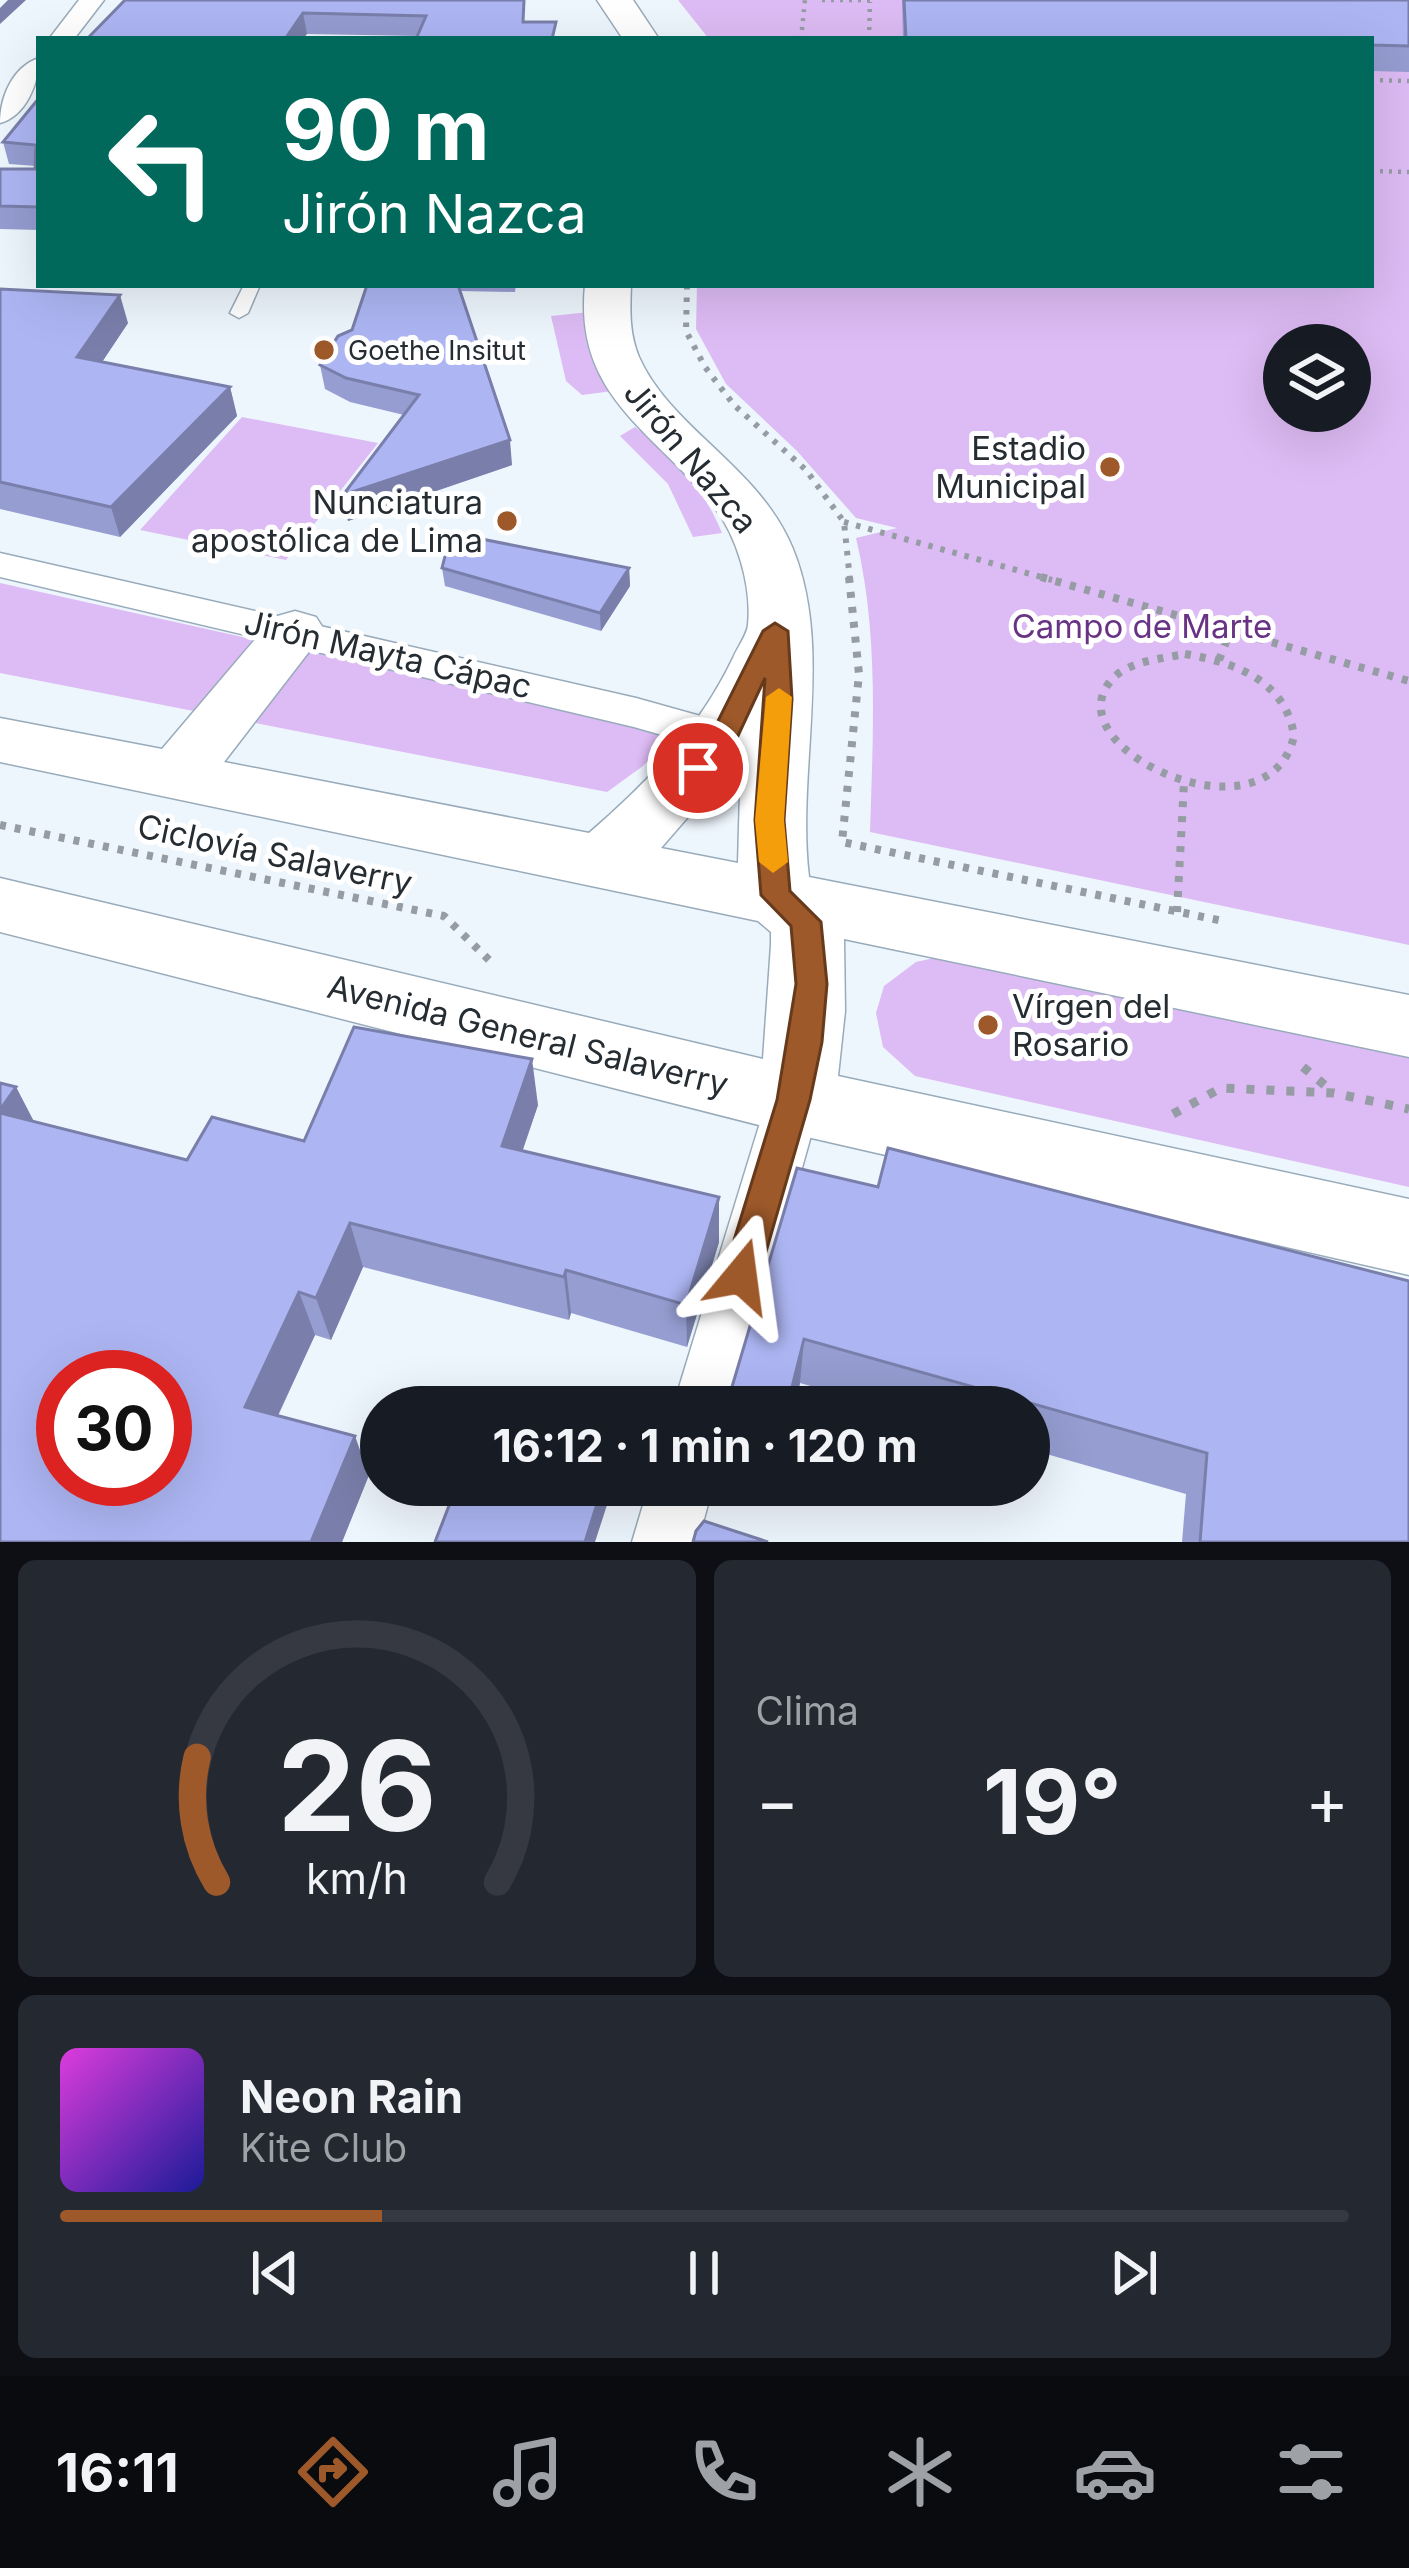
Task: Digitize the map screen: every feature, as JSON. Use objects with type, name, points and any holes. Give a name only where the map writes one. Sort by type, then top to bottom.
[{"type":"main road","points":[[615,0],[639,36]]},
{"type":"main road","name":"Jirón Nazca","points":[[607,288],[603,308],[609,349],[626,381],[753,522],[775,575],[779,699],[748,745],[770,820],[776,895],[806,922],[812,984],[794,1100]]},
{"type":"main road","points":[[176,777],[295,631]]},
{"type":"main road","points":[[0,740],[1409,1026]]},
{"type":"main road","points":[[601,863],[673,799],[748,745]]},
{"type":"main road","name":"Avenida General Salaverry","points":[[0,904],[794,1100],[1409,1237]]},
{"type":"street","points":[[63,36],[92,0]]},
{"type":"street","points":[[0,115],[36,70]]},
{"type":"street","points":[[0,115],[36,116]]},
{"type":"street","name":"Jirón Mayta Cápac","points":[[0,565],[295,631],[748,745]]},
{"type":"street","name":"Jirón Nazca","points":[[710,1386],[794,1100]]},
{"type":"street","points":[[664,1542],[675,1506]]},
{"type":"lane","points":[[239,314],[251,288]]},
{"type":"path","points":[[801,36],[805,0]]},
{"type":"path","points":[[822,0],[870,1],[869,36]]},
{"type":"path","points":[[1374,80],[1409,81]]},
{"type":"path","points":[[1374,171],[1409,172]]},
{"type":"path","points":[[844,522],[1409,681]]},
{"type":"path","points":[[1219,660],[1231,629]]},
{"type":"path","points":[[1185,654],[1219,660],[1256,677],[1284,702],[1295,729],[1290,757],[1266,778],[1228,787],[1184,783],[1149,770],[1121,751],[1103,728],[1099,704],[1106,683],[1125,667],[1152,656],[1185,654]]},
{"type":"path","points":[[1177,912],[1184,783]]},
{"type":"path","name":"Ciclovía Salaverry","points":[[0,824],[444,916],[499,970]]},
{"type":"path","points":[[842,842],[1246,926]]},
{"type":"path","points":[[1154,1125],[1221,1088],[1334,1094],[1409,1109]]},
{"type":"green space","name":"Campo de Marte","points":[[678,0],[1409,0],[1409,945],[870,832],[871,647],[856,538],[897,528],[856,518],[797,451],[726,384],[696,329],[697,288],[1374,288],[1374,36],[707,36]]},
{"type":"green space","points":[[590,312],[613,391],[582,395],[566,381],[551,316]]},
{"type":"green space","points":[[242,417],[378,443],[286,560],[140,530]]},
{"type":"green space","points":[[635,427],[686,474],[722,533],[693,537],[668,484],[620,436]]},
{"type":"green space","points":[[0,583],[674,733],[643,766],[607,792],[0,673]]},
{"type":"green space","points":[[957,953],[1409,1045],[1409,1187],[915,1076],[883,1047],[876,1013],[884,986],[916,962]]},
{"type":"building","points":[[125,0],[524,0],[523,22],[556,22],[553,36],[417,36],[426,16],[303,13],[287,36],[90,36]]},
{"type":"building","points":[[904,0],[1409,0],[1409,46],[1374,45],[1374,36],[906,36]]},
{"type":"building","points":[[36,102],[36,145],[3,142]]},
{"type":"building","points":[[36,145],[36,207],[0,206],[0,169],[35,169]]},
{"type":"building","points":[[366,288],[459,288],[510,440],[343,495],[419,395],[346,378],[320,365],[338,336],[352,330]]},
{"type":"building","points":[[0,289],[120,295],[77,357],[230,387],[111,507],[0,482]]},
{"type":"building","points":[[451,533],[629,568],[600,613],[442,568]]},
{"type":"building","points":[[354,1027],[532,1059],[502,1146],[719,1197],[686,1305],[566,1270],[564,1277],[350,1223],[316,1298],[299,1292],[245,1407],[355,1436],[311,1542],[0,1542],[0,1113],[187,1160],[212,1117],[304,1141]]},
{"type":"building","points":[[0,1083],[16,1087],[0,1110]]},
{"type":"building","points":[[888,1148],[1409,1281],[1409,1542],[1200,1542],[1207,1453],[1050,1409],[1050,1386],[970,1386],[804,1339],[792,1386],[732,1386],[797,1168],[878,1187]]},
{"type":"building","points":[[449,1506],[596,1506],[585,1542],[435,1542]]},
{"type":"building","points":[[704,1521],[768,1542],[693,1542]]},
{"type":"slow traffic","points":[[773,862],[770,820],[779,697]]},
{"type":"place","name":"Goethe Insitut","points":[[324,350]]},
{"type":"place","name":"Estadio Municipal","points":[[1110,467]]},
{"type":"place","name":"Nunciatura apostólica de Lima","points":[[507,521]]},
{"type":"place","name":"Vírgen del Rosario","points":[[988,1025]]},
{"type":"route","points":[[698,768],[724,738],[775,631],[779,699],[770,820],[776,895],[806,922],[812,984],[794,1100],[741,1276]]}]
